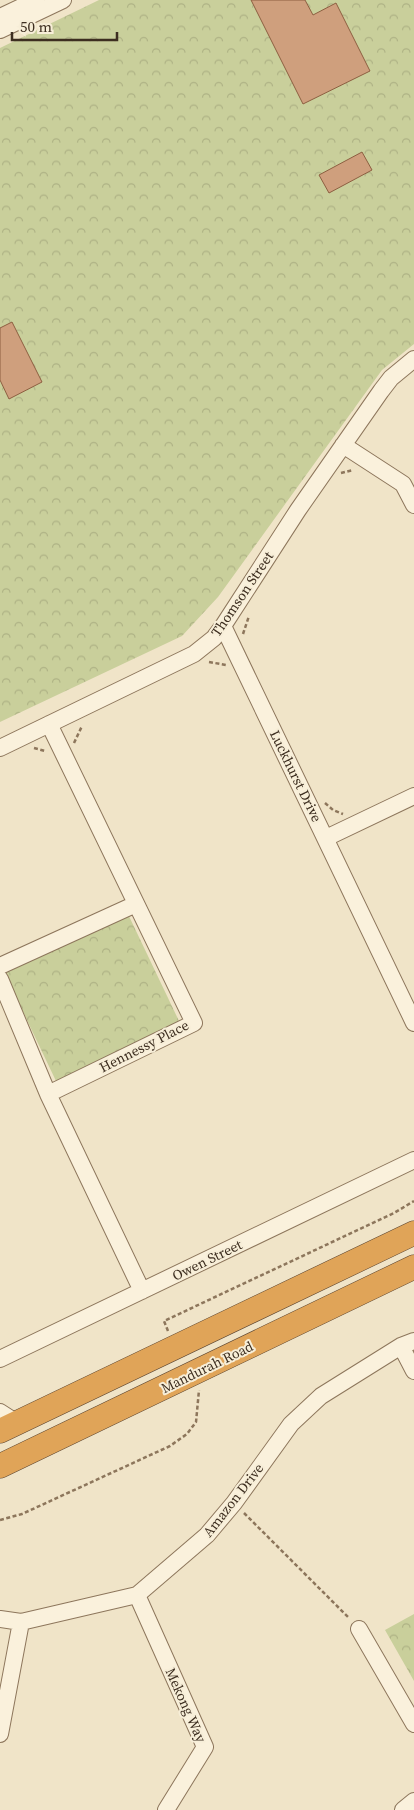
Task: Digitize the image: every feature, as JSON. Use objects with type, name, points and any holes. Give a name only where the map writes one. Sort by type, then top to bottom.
[{"type":"highway","points":[[6,1422],[414,1233]]},
{"type":"highway","name":"Mandurah Road","points":[[0,1466],[414,1268]]},
{"type":"street","points":[[0,18],[36,0]]},
{"type":"street","points":[[0,30],[62,0]]},
{"type":"street","name":"Thomson Street","points":[[0,748],[194,654],[214,638],[224,626],[298,510],[386,384],[414,359]]},
{"type":"street","points":[[344,445],[403,484],[414,505]]},
{"type":"street","name":"Luckhurst Drive","points":[[224,626],[326,838],[414,796]]},
{"type":"street","name":"Hennessy Place","points":[[48,1094],[194,1023],[49,724]]},
{"type":"street","points":[[326,838],[414,1022]]},
{"type":"street","points":[[0,966],[136,904]]},
{"type":"street","points":[[0,979],[48,1094],[142,1291]]},
{"type":"street","name":"Owen Street","points":[[0,1359],[414,1160]]},
{"type":"street","points":[[408,1344],[414,1370]]},
{"type":"street","name":"Amazon Drive","points":[[0,1620],[21,1622],[137,1595],[207,1535],[234,1503],[291,1424],[321,1396],[408,1344]]},
{"type":"street","name":"Mekong Way","points":[[137,1595],[205,1747],[166,1810]]},
{"type":"street","points":[[0,1734],[21,1622]]},
{"type":"street","points":[[359,1628],[414,1724]]},
{"type":"street","points":[[402,1810],[414,1801]]},
{"type":"path","points":[[323,800],[333,810],[345,814]]},
{"type":"path","points":[[234,1503],[359,1628]]},
{"type":"green space","points":[[99,0],[414,0],[414,344],[382,370],[218,597],[182,636],[0,722],[0,48]]},
{"type":"green space","points":[[127,912],[179,1021],[56,1081],[4,972]]},
{"type":"green space","points":[[414,1614],[414,1681],[385,1630]]},
{"type":"building","points":[[251,0],[305,0],[313,15],[336,3],[370,71],[303,104]]},
{"type":"building","points":[[362,152],[372,170],[329,193],[319,175]]},
{"type":"building","points":[[12,322],[42,382],[9,399],[0,380],[0,328]]}]
